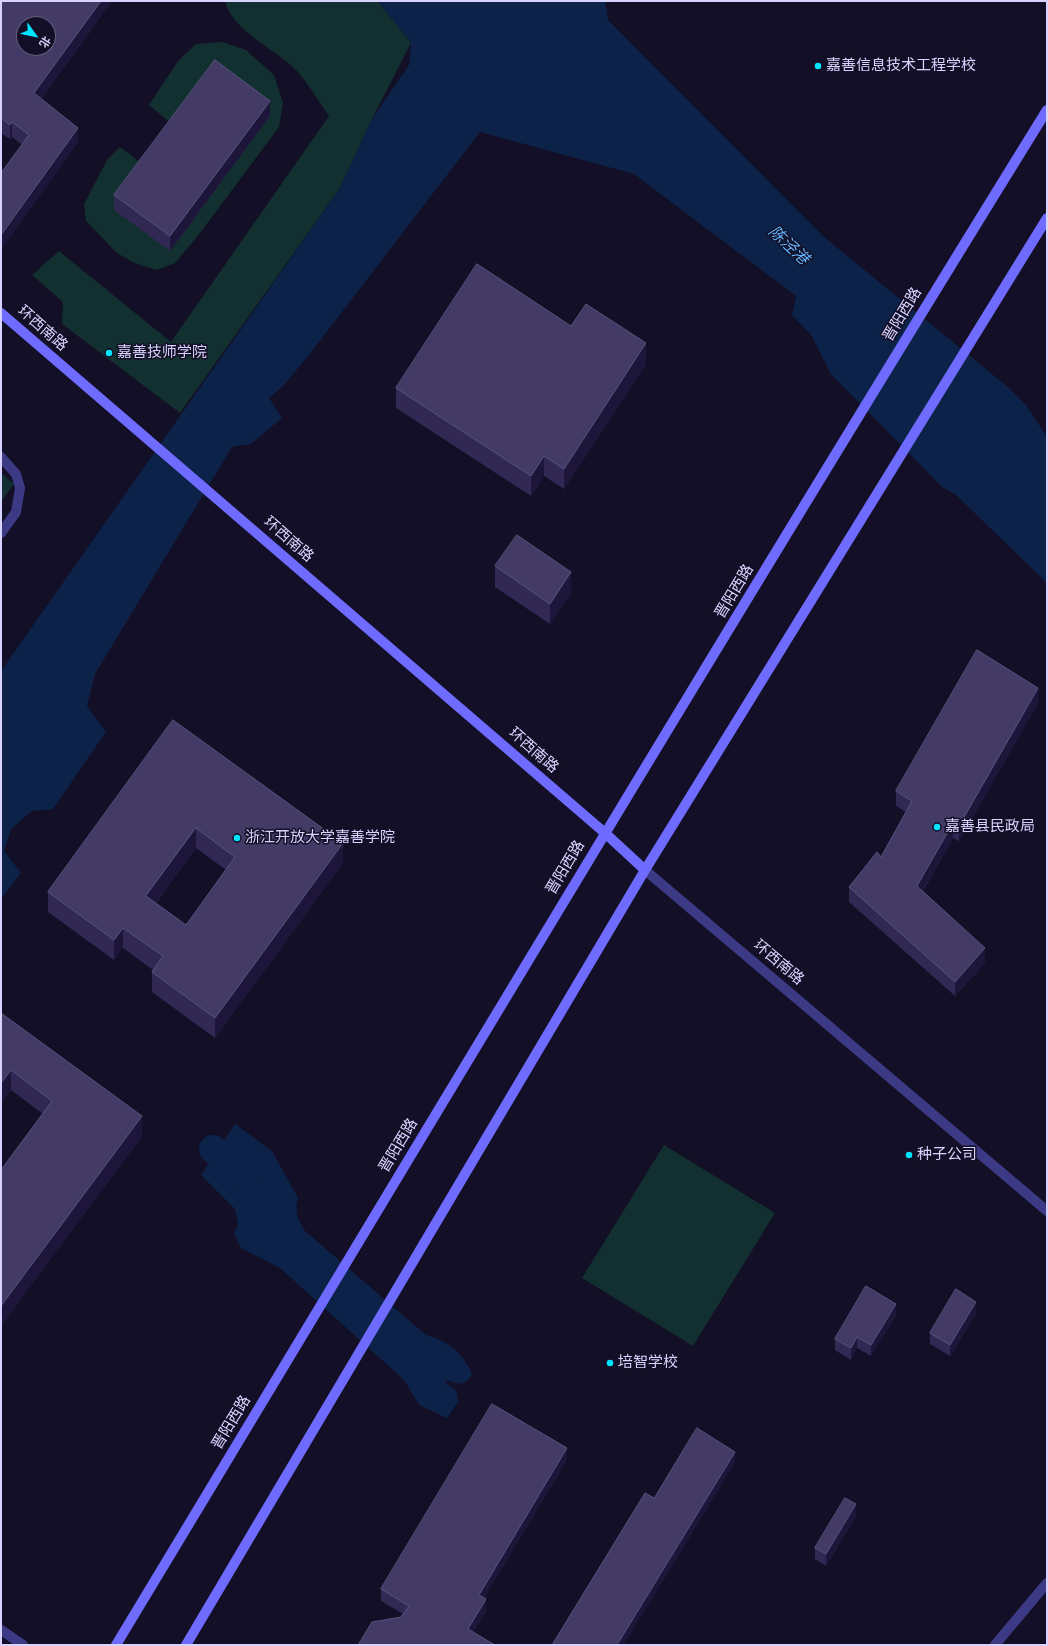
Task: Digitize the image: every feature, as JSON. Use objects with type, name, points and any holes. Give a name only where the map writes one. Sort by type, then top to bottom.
[{"type":"main road","name":"晋阳西路","points":[[116,1645],[605,833],[946,272],[1047,110]]},
{"type":"main road","points":[[186,1645],[645,870],[1047,218]]},
{"type":"main road","name":"环西南路","points":[[1,313],[605,833],[645,870]]},
{"type":"street","points":[[1,457],[16,474],[20,488],[16,512],[1,533]]},
{"type":"street","name":"环西南路","points":[[645,870],[1047,1211]]},
{"type":"street","points":[[995,1645],[1047,1583]]},
{"type":"street","points":[[1,1630],[23,1645]]},
{"type":"green space","points":[[225,1],[378,1],[411,43],[372,119],[340,188],[180,413],[62,324],[63,302],[32,275],[59,251],[171,342],[329,116],[295,69],[245,30],[229,12]]},
{"type":"green space","points":[[223,42],[246,50],[274,75],[283,103],[279,127],[197,237],[175,263],[157,270],[134,263],[117,253],[86,221],[84,204],[107,160],[120,147],[146,167],[175,127],[149,105],[178,61],[196,44]]},
{"type":"green space","points":[[1,473],[14,484],[1,502]]},
{"type":"green space","points":[[664,1145],[775,1213],[693,1346],[582,1278]]},
{"type":"water","name":"陈泾港","points":[[378,1],[605,1],[608,20],[824,237],[1008,387],[1026,405],[1047,437],[1047,583],[956,495],[942,487],[831,374],[811,335],[792,315],[796,296],[634,174],[480,132],[309,355],[284,385],[269,398],[282,418],[251,444],[232,447],[95,674],[87,706],[106,732],[53,809],[32,811],[11,829],[4,851],[21,873],[1,899],[1,671],[340,188],[372,119],[409,65],[411,43]]},
{"type":"water","points":[[235,1124],[272,1151],[298,1198],[296,1207],[297,1215],[305,1231],[426,1335],[448,1344],[464,1359],[472,1374],[468,1380],[462,1384],[446,1380],[447,1384],[456,1390],[458,1402],[447,1418],[419,1405],[404,1380],[280,1268],[241,1248],[234,1234],[238,1225],[235,1209],[201,1175]]},
{"type":"building","points":[[1,1],[101,1],[34,93],[78,128],[1,235],[1,173],[29,135],[12,122],[10,125],[1,118]]},
{"type":"building","points":[[215,60],[270,101],[170,236],[114,195]]},
{"type":"building","points":[[477,264],[571,326],[586,304],[646,343],[564,469],[544,456],[531,476],[396,388]]},
{"type":"building","points":[[517,535],[571,572],[550,604],[495,566]]},
{"type":"building","name":"嘉善县民政局","points":[[977,650],[1038,688],[959,826],[953,823],[917,886],[985,948],[955,982],[849,887],[877,852],[881,857],[912,801],[896,791]]},
{"type":"building","points":[[173,720],[343,843],[215,1018],[152,972],[163,956],[123,928],[114,940],[48,892]],"holes":[[[196,828],[235,857],[186,925],[146,896]]]},
{"type":"building","points":[[1,1013],[142,1116],[1,1306],[1,1170],[52,1101],[11,1070],[1,1083]]},
{"type":"building","points":[[866,1286],[896,1304],[871,1345],[857,1337],[851,1348],[835,1339]]},
{"type":"building","points":[[956,1289],[976,1302],[950,1345],[930,1333]]},
{"type":"building","points":[[492,1404],[567,1448],[479,1595],[486,1599],[468,1629],[495,1645],[358,1645],[372,1622],[401,1617],[409,1606],[381,1589]]},
{"type":"building","points":[[697,1428],[735,1452],[617,1645],[552,1645],[645,1493],[654,1498]]},
{"type":"building","points":[[845,1498],[856,1504],[826,1554],[815,1548]]},
{"type":"waterway","points":[[213,1149],[243,1179]]},
{"type":"place","name":"嘉善信息技术工程学校","points":[[818,66]]},
{"type":"place","name":"嘉善技师学院","points":[[109,353]]},
{"type":"place","name":"嘉善县民政局","points":[[937,827]]},
{"type":"place","name":"浙江开放大学嘉善学院","points":[[237,838]]},
{"type":"place","name":"种子公司","points":[[909,1155]]},
{"type":"place","name":"培智学校","points":[[610,1363]]}]
